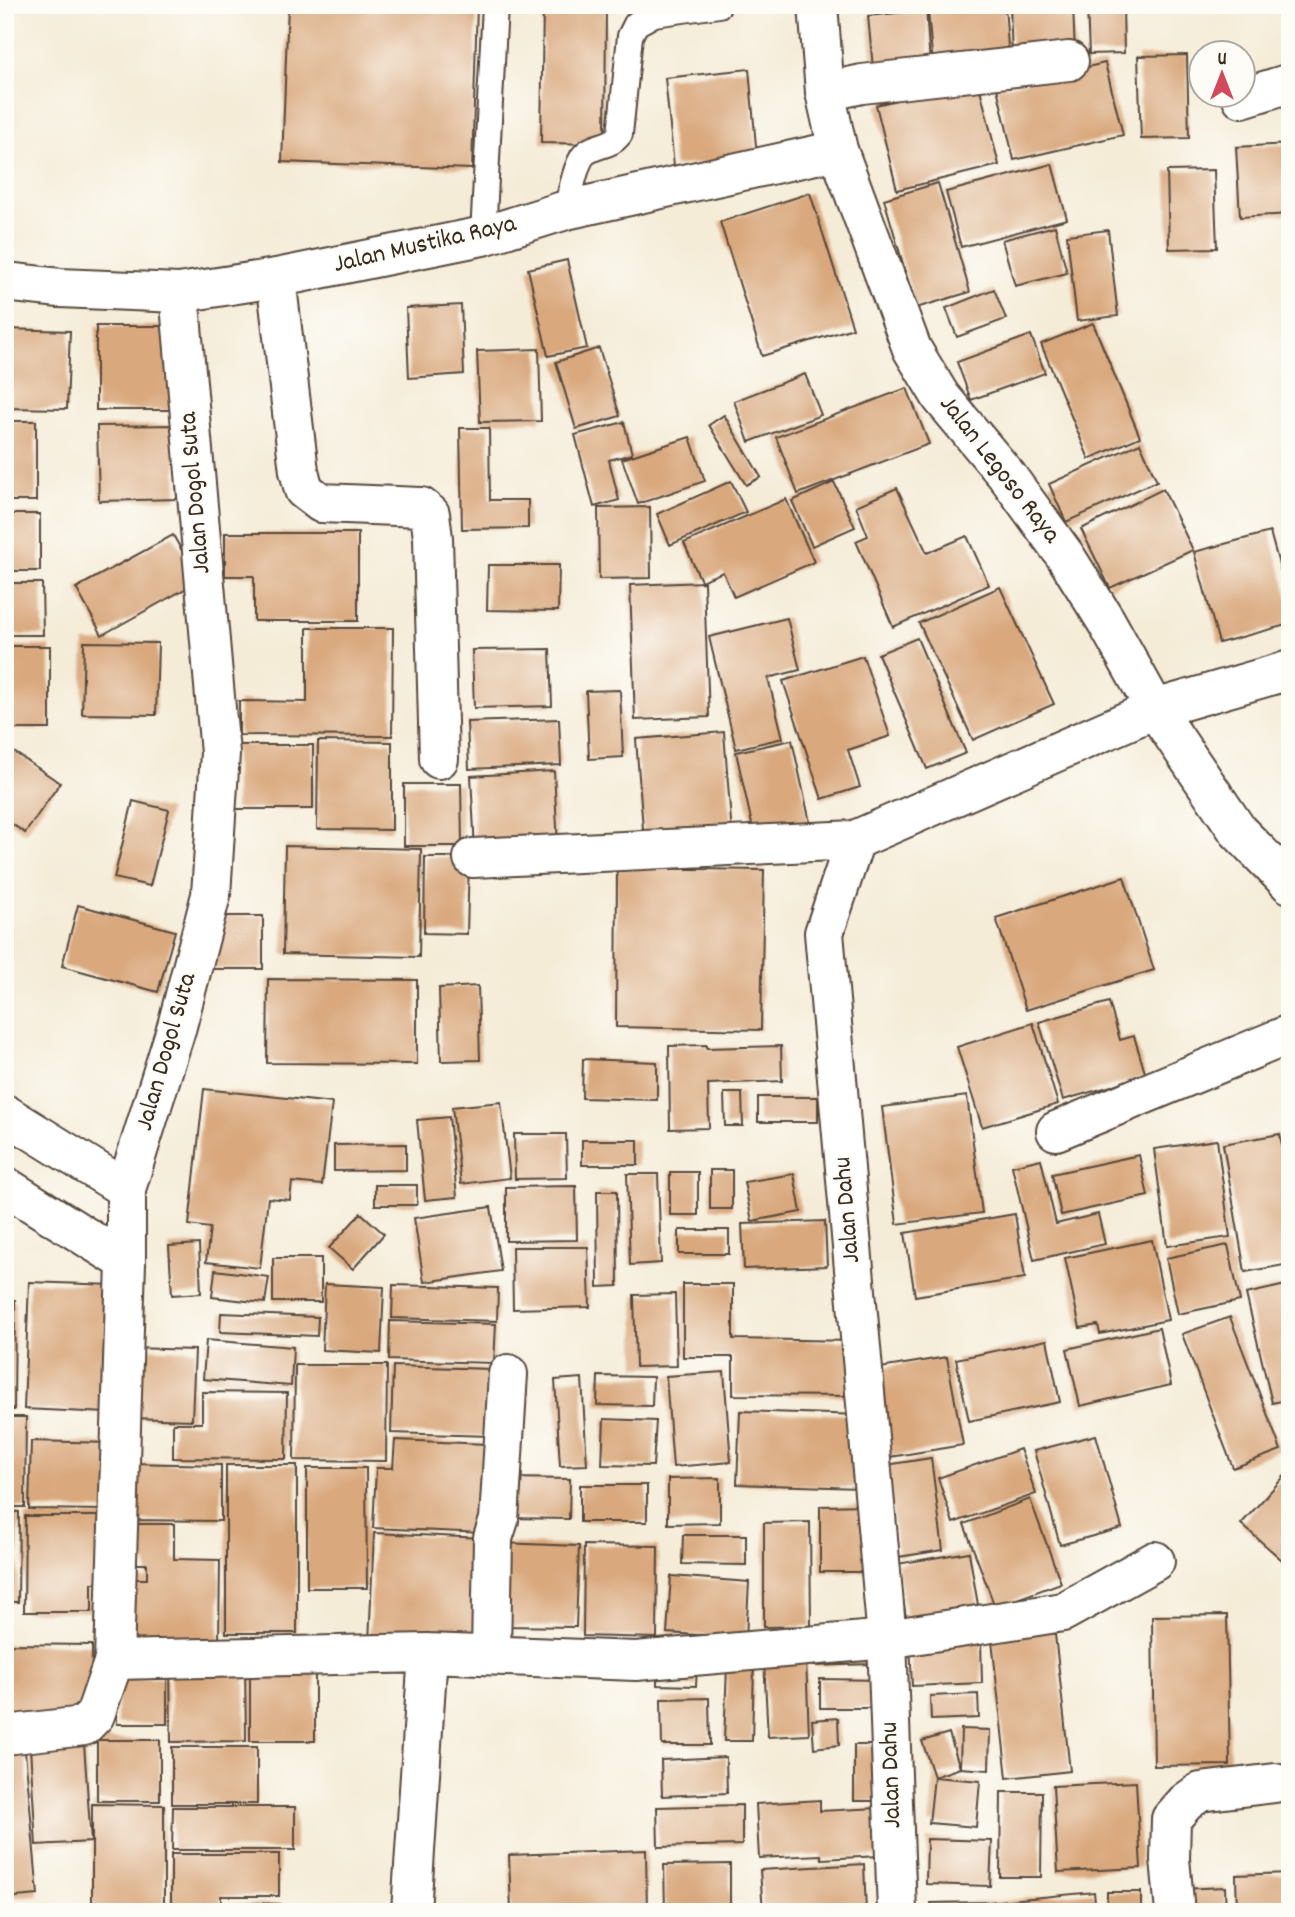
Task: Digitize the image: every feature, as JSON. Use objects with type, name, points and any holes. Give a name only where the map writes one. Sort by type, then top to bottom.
[{"type":"street","name":"Jalan Legoso Raya","points":[[818,5],[825,92],[838,150],[912,349],[942,397],[1008,477],[1066,557],[1106,621],[1155,709],[1238,831],[1290,884]]},
{"type":"street","points":[[825,92],[862,84],[1069,61]]},
{"type":"street","points":[[1256,94],[1290,83]]},
{"type":"street","name":"Jalan Mustika Raya","points":[[5,282],[60,288],[179,293],[276,278],[484,236],[566,210],[838,150]]},
{"type":"street","points":[[276,278],[299,471],[304,490],[321,503],[421,507],[430,514],[433,538],[439,759]]},
{"type":"street","name":"Jalan Dogol Suta","points":[[5,1735],[84,1727],[95,1716],[114,1660],[126,1189],[177,1026],[211,895],[220,754],[179,293]]},
{"type":"street","points":[[473,858],[855,840],[1155,709],[1290,670]]},
{"type":"street","name":"Jalan Dahu","points":[[855,840],[824,933],[887,1639],[897,1912]]},
{"type":"street","points":[[1056,1131],[1290,1034]]},
{"type":"street","points":[[5,1114],[126,1189]]},
{"type":"street","points":[[5,1186],[126,1262]]},
{"type":"street","points":[[491,1655],[493,1538],[499,1520],[508,1374]]},
{"type":"street","points":[[114,1660],[428,1653],[636,1661],[887,1639],[1063,1612],[1155,1560]]},
{"type":"street","points":[[411,1912],[428,1653]]},
{"type":"street","points":[[1175,1912],[1170,1859],[1171,1818],[1200,1792],[1275,1783]]},
{"type":"lane","points":[[484,236],[495,5]]},
{"type":"lane","points":[[566,210],[579,163],[585,153],[612,143],[620,134],[630,36],[636,24],[654,14],[719,5]]},
{"type":"building","points":[[288,5],[477,5],[472,169],[282,162]]},
{"type":"building","points":[[543,5],[606,5],[605,144],[541,143]]},
{"type":"building","points":[[1005,5],[1009,61],[933,66],[928,11]]},
{"type":"building","points":[[1010,5],[1073,5],[1075,54],[1012,57]]},
{"type":"building","points":[[1087,5],[1123,5],[1124,53],[1089,54]]},
{"type":"building","points":[[926,10],[930,63],[873,68],[868,16]]},
{"type":"building","points":[[1186,55],[1189,138],[1141,139],[1138,56]]},
{"type":"building","points":[[1105,63],[1123,135],[1014,160],[997,88]]},
{"type":"building","points":[[749,69],[757,157],[674,166],[665,78]]},
{"type":"building","points":[[978,81],[999,165],[897,190],[876,105]]},
{"type":"building","points":[[1290,144],[1290,214],[1240,217],[1236,147]]},
{"type":"building","points":[[1052,164],[1067,219],[961,247],[946,192]]},
{"type":"building","points":[[1214,170],[1217,248],[1169,249],[1167,171]]},
{"type":"building","points":[[938,183],[970,292],[916,308],[884,199]]},
{"type":"building","points":[[810,193],[853,328],[762,356],[720,222]]},
{"type":"building","points":[[1055,226],[1067,273],[1015,286],[1002,240]]},
{"type":"building","points":[[1108,230],[1118,316],[1077,321],[1067,235]]},
{"type":"building","points":[[567,260],[587,348],[548,356],[528,269]]},
{"type":"building","points":[[994,289],[1006,319],[957,337],[946,308]]},
{"type":"building","points":[[461,305],[464,374],[409,378],[406,308]]},
{"type":"building","points":[[1093,323],[1140,437],[1089,459],[1041,344]]},
{"type":"building","points":[[96,326],[172,326],[172,410],[96,410]]},
{"type":"building","points":[[5,329],[70,331],[67,409],[5,408]]},
{"type":"building","points":[[1031,335],[1045,373],[971,400],[957,362]]},
{"type":"building","points":[[599,348],[620,416],[576,429],[556,362]]},
{"type":"building","points":[[539,349],[541,421],[480,422],[477,351]]},
{"type":"building","points":[[805,374],[821,415],[749,442],[734,401]]},
{"type":"building","points":[[907,388],[929,444],[798,494],[776,437]]},
{"type":"building","points":[[724,415],[761,477],[746,485],[709,425]]},
{"type":"building","points":[[5,421],[36,421],[36,501],[5,501]]},
{"type":"building","points":[[624,422],[632,454],[609,460],[619,500],[594,507],[575,435]]},
{"type":"building","points":[[175,425],[177,499],[99,501],[97,426]]},
{"type":"building","points":[[460,428],[489,428],[490,500],[528,500],[528,528],[462,529]]},
{"type":"building","points":[[690,437],[705,481],[638,504],[622,459]]},
{"type":"building","points":[[1140,443],[1157,481],[1066,522],[1049,484]]},
{"type":"building","points":[[731,481],[746,512],[670,545],[657,514]]},
{"type":"building","points":[[834,482],[855,527],[812,546],[792,501]]},
{"type":"building","points":[[897,488],[927,553],[967,536],[989,585],[893,627],[856,541],[868,536],[856,506]]},
{"type":"building","points":[[1163,489],[1193,550],[1110,588],[1081,529]]},
{"type":"building","points":[[786,499],[814,562],[734,597],[723,572],[701,581],[684,543]]},
{"type":"building","points":[[650,507],[651,578],[599,579],[598,508]]},
{"type":"building","points":[[5,514],[40,514],[40,571],[5,571]]},
{"type":"building","points":[[1270,532],[1290,604],[1290,624],[1219,643],[1194,552]]},
{"type":"building","points":[[225,533],[358,533],[358,621],[254,621],[254,576],[225,576]]},
{"type":"building","points":[[173,535],[199,581],[102,635],[76,588]]},
{"type":"building","points":[[488,565],[559,565],[558,611],[487,610]]},
{"type":"building","points":[[704,582],[709,717],[635,720],[630,585]]},
{"type":"building","points":[[5,583],[42,583],[43,635],[5,635]]},
{"type":"building","points":[[1000,587],[1054,704],[973,740],[919,623]]},
{"type":"building","points":[[787,618],[800,670],[768,678],[783,738],[736,749],[709,637]]},
{"type":"building","points":[[307,628],[393,628],[392,736],[239,735],[239,701],[307,702]]},
{"type":"building","points":[[917,638],[966,753],[927,769],[878,654]]},
{"type":"building","points":[[84,642],[158,643],[156,715],[82,714]]},
{"type":"building","points":[[5,646],[50,646],[50,729],[5,729]]},
{"type":"building","points":[[550,649],[552,706],[474,708],[472,650]]},
{"type":"building","points":[[863,656],[890,736],[848,750],[860,787],[822,799],[783,681]]},
{"type":"building","points":[[620,690],[623,757],[589,759],[586,691]]},
{"type":"building","points":[[559,719],[561,765],[469,769],[467,722]]},
{"type":"building","points":[[724,732],[732,835],[644,842],[636,739]]},
{"type":"building","points":[[792,740],[811,827],[755,838],[736,752]]},
{"type":"building","points":[[318,741],[392,742],[392,830],[317,829]]},
{"type":"building","points":[[235,745],[313,745],[313,809],[235,809]]},
{"type":"building","points":[[5,746],[60,783],[25,833],[5,819]]},
{"type":"building","points":[[554,771],[558,846],[475,850],[471,776]]},
{"type":"building","points":[[404,784],[461,784],[462,846],[404,846]]},
{"type":"building","points":[[133,801],[169,810],[150,886],[114,878]]},
{"type":"building","points":[[285,846],[421,849],[419,957],[283,954]]},
{"type":"building","points":[[425,857],[469,857],[467,934],[424,933]]},
{"type":"building","points":[[617,868],[764,870],[761,1030],[616,1027]]},
{"type":"building","points":[[1124,877],[1154,970],[1026,1010],[996,918]]},
{"type":"building","points":[[78,905],[175,931],[158,992],[62,966]]},
{"type":"building","points":[[210,916],[263,916],[263,969],[210,969]]},
{"type":"building","points":[[268,979],[417,980],[417,1064],[267,1063]]},
{"type":"building","points":[[478,986],[480,1060],[441,1061],[439,988]]},
{"type":"building","points":[[1109,1002],[1120,1040],[1134,1036],[1146,1076],[1063,1100],[1039,1022]]},
{"type":"building","points":[[1033,1023],[1058,1104],[982,1127],[957,1047]]},
{"type":"building","points":[[707,1045],[707,1048],[781,1046],[782,1081],[708,1084],[709,1128],[670,1129],[669,1046]]},
{"type":"building","points":[[583,1059],[657,1062],[657,1100],[582,1098]]},
{"type":"building","points":[[204,1089],[332,1103],[322,1185],[292,1182],[290,1200],[268,1198],[260,1268],[206,1262],[210,1228],[189,1225]]},
{"type":"building","points":[[724,1093],[742,1093],[743,1126],[725,1126]]},
{"type":"building","points":[[967,1096],[982,1213],[897,1224],[882,1107]]},
{"type":"building","points":[[758,1097],[818,1097],[818,1122],[758,1122]]},
{"type":"building","points":[[501,1102],[510,1178],[461,1184],[452,1107]]},
{"type":"building","points":[[449,1117],[457,1197],[425,1200],[417,1120]]},
{"type":"building","points":[[514,1134],[566,1134],[567,1178],[515,1179]]},
{"type":"building","points":[[1280,1134],[1290,1191],[1290,1264],[1245,1272],[1223,1144]]},
{"type":"building","points":[[582,1140],[638,1140],[638,1165],[582,1165]]},
{"type":"building","points":[[1217,1140],[1230,1237],[1167,1246],[1154,1149]]},
{"type":"building","points":[[406,1144],[406,1170],[334,1171],[334,1145]]},
{"type":"building","points":[[1139,1155],[1148,1196],[1061,1215],[1052,1174]]},
{"type":"building","points":[[1041,1159],[1056,1224],[1098,1214],[1105,1244],[1034,1260],[1012,1166]]},
{"type":"building","points":[[710,1170],[732,1170],[732,1209],[710,1209]]},
{"type":"building","points":[[670,1172],[698,1172],[698,1215],[670,1215]]},
{"type":"building","points":[[627,1174],[658,1174],[661,1263],[630,1265]]},
{"type":"building","points":[[794,1174],[801,1212],[752,1221],[744,1182]]},
{"type":"building","points":[[375,1185],[417,1185],[417,1205],[375,1205]]},
{"type":"building","points":[[576,1186],[577,1240],[506,1241],[506,1187]]},
{"type":"building","points":[[597,1191],[617,1191],[618,1286],[598,1287]]},
{"type":"building","points":[[491,1207],[501,1271],[424,1282],[414,1218]]},
{"type":"building","points":[[361,1213],[384,1234],[353,1269],[329,1248]]},
{"type":"building","points":[[1015,1214],[1025,1278],[915,1296],[905,1233]]},
{"type":"building","points":[[825,1221],[827,1266],[744,1269],[742,1224]]},
{"type":"building","points":[[679,1230],[729,1230],[729,1254],[679,1254]]},
{"type":"building","points":[[1152,1240],[1168,1320],[1100,1334],[1098,1325],[1080,1328],[1065,1258]]},
{"type":"building","points":[[199,1244],[201,1293],[172,1295],[169,1246]]},
{"type":"building","points":[[1228,1245],[1240,1301],[1178,1314],[1166,1258]]},
{"type":"building","points":[[512,1247],[588,1247],[590,1307],[513,1309]]},
{"type":"building","points":[[273,1258],[321,1258],[321,1302],[273,1302]]},
{"type":"building","points":[[215,1270],[269,1277],[265,1303],[212,1297]]},
{"type":"building","points":[[29,1282],[113,1285],[108,1413],[24,1409]]},
{"type":"building","points":[[325,1284],[384,1287],[381,1353],[322,1350]]},
{"type":"building","points":[[683,1284],[733,1284],[733,1339],[856,1341],[856,1396],[733,1395],[733,1357],[683,1357]]},
{"type":"building","points":[[1290,1284],[1290,1399],[1272,1403],[1246,1294]]},
{"type":"building","points":[[393,1285],[498,1288],[497,1321],[392,1318]]},
{"type":"building","points":[[675,1294],[677,1366],[636,1367],[634,1295]]},
{"type":"building","points":[[5,1300],[15,1300],[14,1410],[5,1410]]},
{"type":"building","points":[[221,1313],[318,1317],[317,1336],[220,1332]]},
{"type":"building","points":[[1230,1317],[1281,1450],[1233,1468],[1182,1334]]},
{"type":"building","points":[[390,1321],[496,1324],[494,1363],[389,1360]]},
{"type":"building","points":[[1159,1328],[1171,1385],[1080,1406],[1067,1349]]},
{"type":"building","points":[[206,1340],[293,1347],[291,1386],[203,1379]]},
{"type":"building","points":[[1047,1340],[1060,1402],[969,1421],[956,1359]]},
{"type":"building","points":[[132,1348],[195,1350],[192,1420],[131,1418]]},
{"type":"building","points":[[947,1357],[963,1445],[890,1457],[874,1369]]},
{"type":"building","points":[[295,1365],[387,1365],[386,1461],[294,1460]]},
{"type":"building","points":[[393,1366],[491,1369],[490,1436],[391,1433]]},
{"type":"building","points":[[724,1372],[731,1462],[673,1467],[666,1376]]},
{"type":"building","points":[[598,1376],[653,1377],[652,1406],[597,1405]]},
{"type":"building","points":[[582,1378],[587,1465],[560,1466],[555,1380]]},
{"type":"building","points":[[202,1392],[287,1393],[286,1459],[173,1458],[173,1423],[202,1423]]},
{"type":"building","points":[[740,1411],[861,1415],[859,1488],[737,1484]]},
{"type":"building","points":[[5,1417],[26,1417],[25,1507],[5,1507]]},
{"type":"building","points":[[604,1419],[656,1421],[653,1466],[602,1465]]},
{"type":"building","points":[[1096,1435],[1122,1528],[1060,1545],[1034,1451]]},
{"type":"building","points":[[395,1440],[487,1444],[484,1533],[373,1528],[376,1468],[393,1468]]},
{"type":"building","points":[[31,1441],[112,1443],[110,1510],[29,1509]]},
{"type":"building","points":[[1020,1449],[1036,1494],[953,1523],[938,1478]]},
{"type":"building","points":[[931,1458],[943,1550],[898,1557],[886,1465]]},
{"type":"building","points":[[129,1463],[221,1465],[221,1521],[129,1520]]},
{"type":"building","points":[[226,1465],[297,1465],[297,1633],[226,1633]]},
{"type":"building","points":[[307,1468],[366,1468],[367,1588],[307,1588]]},
{"type":"building","points":[[1290,1470],[1290,1567],[1241,1524]]},
{"type":"building","points":[[509,1478],[570,1479],[569,1519],[508,1518]]},
{"type":"building","points":[[720,1478],[720,1523],[668,1524],[668,1479]]},
{"type":"building","points":[[580,1485],[647,1485],[647,1522],[580,1522]]},
{"type":"building","points":[[1030,1499],[1061,1583],[995,1607],[964,1524]]},
{"type":"building","points":[[869,1505],[870,1572],[820,1572],[820,1506]]},
{"type":"building","points":[[5,1512],[19,1512],[18,1602],[5,1602]]},
{"type":"building","points":[[25,1516],[109,1516],[109,1583],[92,1583],[92,1612],[24,1612]]},
{"type":"building","points":[[810,1522],[811,1626],[764,1627],[764,1523]]},
{"type":"building","points":[[126,1524],[174,1524],[174,1559],[220,1560],[219,1642],[125,1641],[125,1579],[147,1579],[147,1564],[126,1564]]},
{"type":"building","points":[[374,1533],[483,1538],[477,1647],[369,1642]]},
{"type":"building","points":[[683,1535],[746,1535],[746,1565],[682,1564]]},
{"type":"building","points":[[499,1543],[579,1546],[576,1627],[497,1626]]},
{"type":"building","points":[[584,1545],[658,1546],[657,1638],[583,1636]]},
{"type":"building","points":[[969,1552],[978,1605],[906,1617],[897,1564]]},
{"type":"building","points":[[671,1576],[749,1582],[746,1638],[667,1633]]},
{"type":"building","points":[[1227,1615],[1230,1765],[1154,1766],[1152,1616]]},
{"type":"building","points":[[1054,1625],[1070,1771],[1007,1778],[991,1631]]},
{"type":"building","points":[[981,1639],[982,1683],[912,1686],[910,1642]]},
{"type":"building","points":[[5,1644],[92,1645],[91,1718],[5,1717]]},
{"type":"building","points":[[871,1650],[871,1664],[814,1666],[814,1651]]},
{"type":"building","points":[[806,1658],[809,1735],[768,1737],[764,1660]]},
{"type":"building","points":[[250,1662],[315,1662],[315,1741],[250,1741]]},
{"type":"building","points":[[170,1664],[245,1664],[246,1741],[171,1742]]},
{"type":"building","points":[[657,1664],[697,1666],[696,1686],[657,1685]]},
{"type":"building","points":[[727,1667],[754,1667],[752,1741],[724,1741]]},
{"type":"building","points":[[117,1678],[167,1678],[167,1724],[117,1724]]},
{"type":"building","points":[[820,1679],[882,1680],[881,1708],[820,1708]]},
{"type":"building","points":[[978,1694],[979,1718],[931,1720],[930,1696]]},
{"type":"building","points":[[709,1698],[710,1745],[662,1745],[661,1699]]},
{"type":"building","points":[[838,1718],[839,1745],[814,1748],[812,1720]]},
{"type":"building","points":[[961,1729],[990,1730],[989,1770],[960,1768]]},
{"type":"building","points":[[949,1733],[960,1768],[934,1777],[922,1741]]},
{"type":"building","points":[[24,1740],[38,1895],[5,1898],[5,1742]]},
{"type":"building","points":[[97,1740],[160,1740],[160,1801],[97,1801]]},
{"type":"building","points":[[84,1744],[91,1842],[36,1845],[30,1747]]},
{"type":"building","points":[[854,1745],[875,1745],[875,1801],[854,1801]]},
{"type":"building","points":[[172,1747],[257,1747],[257,1804],[172,1804]]},
{"type":"building","points":[[726,1757],[727,1793],[662,1796],[661,1760]]},
{"type":"building","points":[[934,1777],[980,1781],[976,1827],[929,1823]]},
{"type":"building","points":[[1136,1782],[1141,1868],[1058,1872],[1053,1786]]},
{"type":"building","points":[[1001,1792],[1042,1792],[1041,1877],[1000,1877]]},
{"type":"building","points":[[820,1800],[820,1811],[878,1808],[880,1856],[759,1858],[756,1804]]},
{"type":"building","points":[[92,1804],[164,1805],[164,1912],[92,1912]]},
{"type":"building","points":[[742,1805],[742,1845],[658,1847],[657,1807]]},
{"type":"building","points":[[173,1807],[295,1807],[295,1850],[172,1850]]},
{"type":"building","points":[[927,1839],[992,1841],[990,1886],[926,1884]]},
{"type":"building","points":[[646,1850],[647,1912],[511,1912],[509,1855]]},
{"type":"building","points":[[171,1854],[279,1854],[279,1896],[221,1896],[221,1912],[171,1912]]},
{"type":"building","points":[[730,1864],[730,1912],[665,1912],[664,1865]]},
{"type":"building","points":[[864,1864],[866,1912],[763,1912],[760,1870]]},
{"type":"building","points":[[1290,1873],[1290,1912],[1237,1912],[1236,1875]]},
{"type":"building","points":[[1225,1887],[1226,1912],[1182,1912],[1181,1889]]},
{"type":"building","points":[[1094,1892],[1096,1912],[931,1912],[931,1903],[989,1902]]},
{"type":"building","points":[[1107,1892],[1141,1892],[1141,1912],[1107,1912]]},
{"type":"building","points":[[228,1903],[281,1904],[281,1912],[228,1912]]}]
